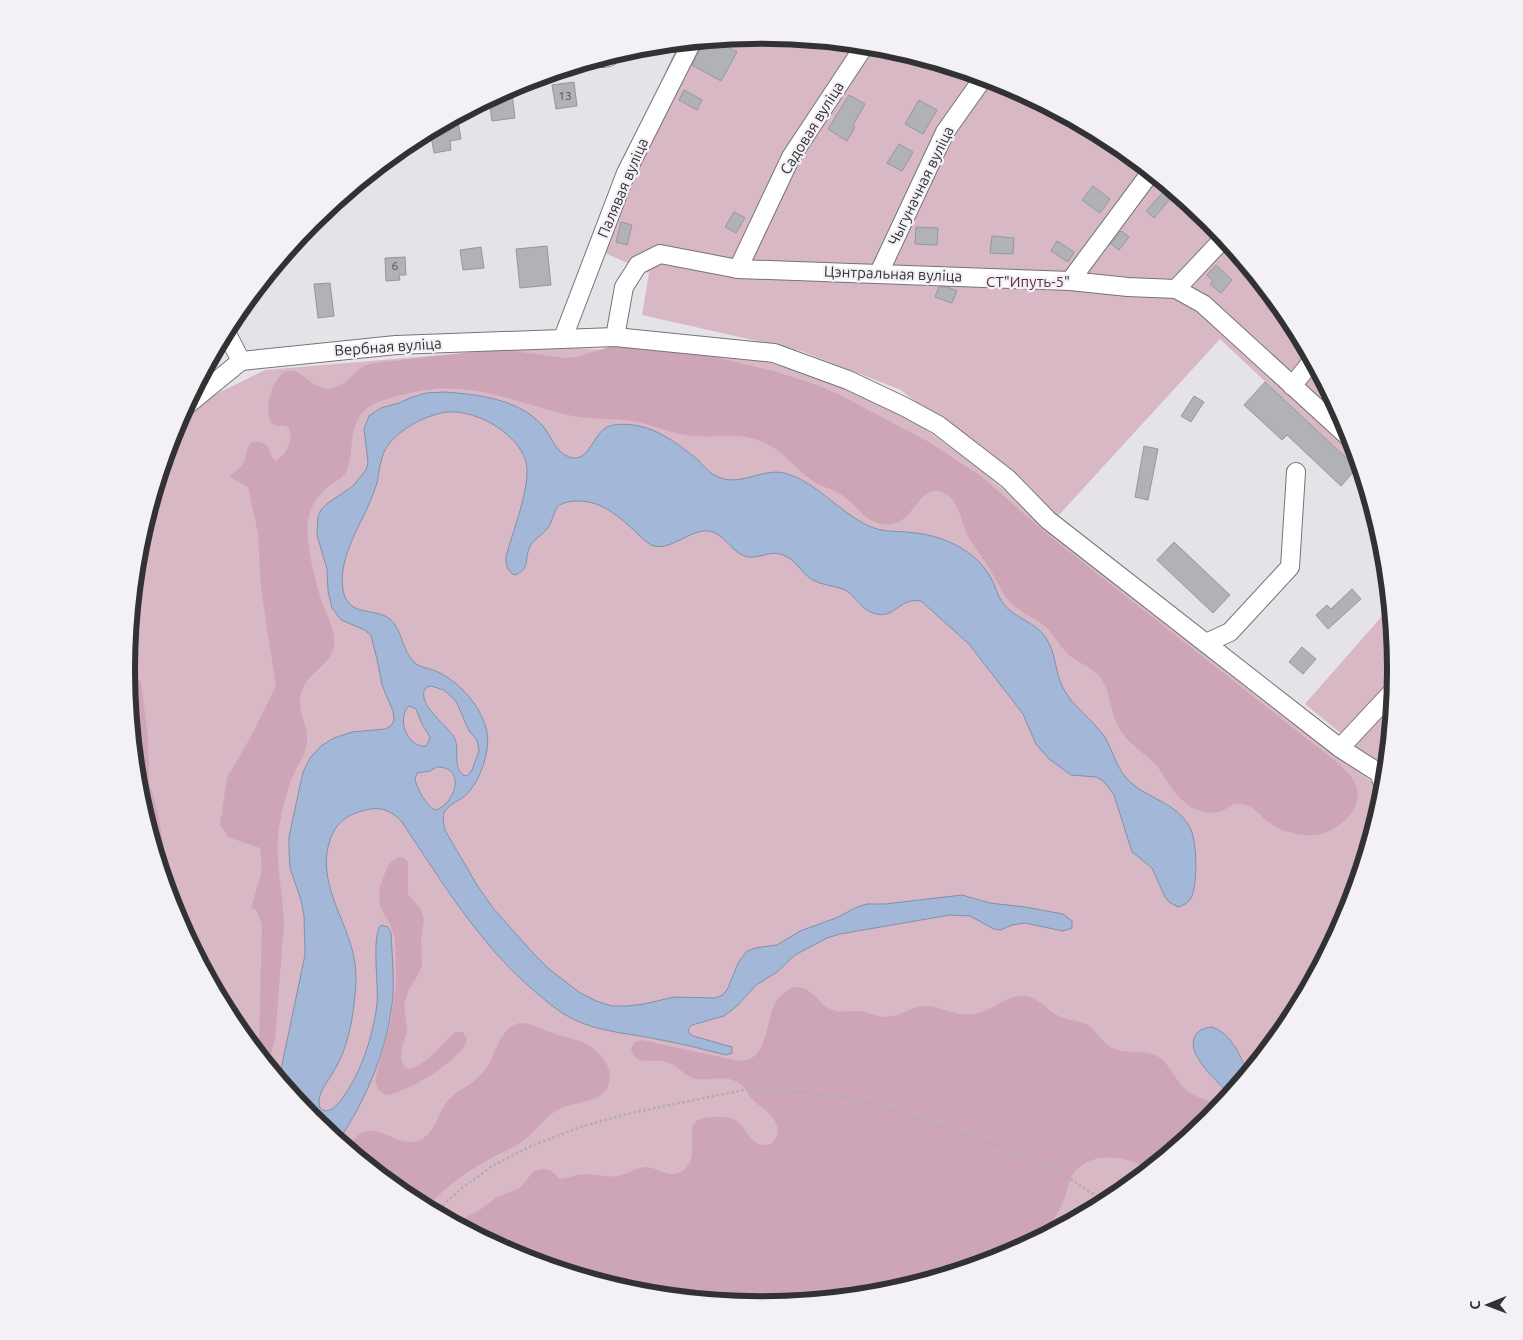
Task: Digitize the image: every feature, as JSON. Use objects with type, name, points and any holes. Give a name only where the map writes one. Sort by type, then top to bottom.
[{"type":"street","name":"Палявая вуліца","points":[[563,338],[626,173],[689,48]]},
{"type":"street","name":"Садовая вуліца","points":[[738,269],[791,156],[860,52]]},
{"type":"street","name":"Чыгуначная вуліца","points":[[879,273],[945,132],[980,83]]},
{"type":"street","points":[[1070,281],[1147,176]]},
{"type":"street","points":[[1176,289],[1219,243]]},
{"type":"street","name":"Цэнтральная вуліца","points":[[615,338],[624,287],[638,265],[660,254],[738,269],[1070,281],[1176,289],[1203,304],[1339,429]]},
{"type":"street","name":"Вербная вуліца","points":[[241,361],[396,345],[563,338],[615,338],[774,353],[848,380],[938,425],[1008,480],[1048,520],[1340,748],[1379,774]]},
{"type":"street","points":[[199,395],[241,361],[230,340]]},
{"type":"street","points":[[1292,386],[1309,366]]},
{"type":"street","points":[[1206,643],[1230,632],[1290,567],[1296,472]]},
{"type":"street","points":[[1340,748],[1387,698]]},
{"type":"path","points":[[440,1207],[492,1166],[531,1146],[580,1127],[626,1114],[744,1090],[790,1091],[841,1097],[906,1114],[1006,1148],[1053,1168],[1099,1197]]},
{"type":"green space","name":"СТ\"Ипуть-5\"","points":[[721,45],[802,45],[843,49],[924,65],[1001,91],[1038,108],[1109,149],[1143,173],[1174,199],[1232,257],[1282,322],[1304,357],[1323,393],[1353,465],[1220,339],[1058,516],[901,390],[801,351],[642,315],[649,273],[590,246],[675,50]]},
{"type":"green space","points":[[546,346],[761,360],[840,385],[913,420],[983,472],[1073,550],[1372,782],[1376,793],[1355,871],[1340,910],[1304,983],[1282,1018],[1232,1083],[1204,1113],[1143,1167],[1109,1191],[1038,1232],[1001,1249],[924,1275],[843,1291],[802,1295],[721,1295],[680,1291],[599,1275],[560,1263],[522,1249],[448,1212],[380,1167],[319,1113],[291,1083],[241,1018],[219,983],[183,910],[168,871],[147,792],[141,752],[135,670],[141,588],[147,548],[157,508],[168,469],[189,417],[202,401],[265,370]]},
{"type":"green space","points":[[1384,613],[1388,670],[1380,765],[1305,704]]},
{"type":"shaded area","points":[[609,347],[628,347],[702,354],[774,371],[838,394],[927,441],[981,476],[1048,535],[1339,764],[1351,776],[1356,785],[1358,794],[1353,811],[1332,829],[1313,835],[1301,835],[1283,830],[1271,824],[1249,806],[1236,804],[1224,810],[1208,813],[1187,804],[1175,793],[1163,774],[1149,758],[1129,741],[1121,731],[1114,718],[1104,684],[1096,673],[1073,658],[1046,627],[1018,609],[1006,597],[970,539],[954,502],[946,494],[936,491],[928,493],[900,521],[890,525],[878,523],[863,515],[842,495],[810,479],[773,447],[746,437],[686,435],[632,421],[576,417],[504,397],[465,389],[422,390],[379,402],[371,405],[364,411],[358,418],[355,426],[346,472],[323,491],[310,512],[308,544],[310,557],[319,593],[332,629],[334,646],[329,658],[305,684],[300,697],[307,744],[288,789],[278,836],[278,861],[284,923],[275,1039],[272,1052],[267,1054],[259,1043],[262,924],[256,910],[251,908],[262,871],[260,848],[228,837],[220,825],[227,778],[254,731],[276,686],[261,589],[258,533],[248,487],[229,476],[243,464],[251,443],[259,442],[265,444],[276,461],[286,451],[290,441],[290,431],[288,427],[273,424],[268,411],[273,386],[288,371],[299,373],[314,384],[328,388],[340,385],[364,366],[375,363],[507,350],[565,358],[577,357]]},
{"type":"shaded area","points":[[135,679],[141,681],[148,739],[149,781],[158,813],[167,868],[147,792],[141,752]]},
{"type":"shaded area","points":[[399,857],[404,858],[408,862],[408,894],[420,908],[424,920],[421,938],[422,965],[409,989],[404,1004],[407,1031],[401,1058],[404,1067],[410,1069],[423,1063],[455,1032],[463,1032],[467,1039],[464,1047],[456,1056],[433,1074],[395,1093],[386,1095],[378,1090],[375,1080],[391,1021],[396,984],[395,939],[390,924],[380,906],[379,891],[389,864]]},
{"type":"shaded area","points":[[793,987],[800,987],[810,991],[830,1009],[860,1011],[886,1017],[895,1016],[922,1006],[935,1007],[961,1014],[974,1014],[1016,996],[1033,998],[1059,1016],[1088,1025],[1113,1048],[1157,1056],[1166,1063],[1186,1090],[1213,1104],[1174,1141],[1144,1166],[1119,1158],[1098,1158],[1079,1167],[1070,1179],[1063,1202],[1051,1225],[1038,1232],[1001,1249],[924,1275],[843,1291],[802,1295],[721,1295],[639,1284],[599,1275],[560,1263],[522,1249],[462,1220],[497,1197],[520,1188],[534,1171],[542,1169],[550,1170],[560,1179],[583,1174],[616,1176],[645,1167],[668,1174],[682,1171],[692,1157],[693,1126],[697,1121],[705,1118],[732,1118],[758,1144],[770,1144],[777,1134],[775,1121],[768,1112],[753,1100],[738,1082],[725,1078],[692,1078],[668,1062],[640,1060],[636,1058],[631,1049],[635,1042],[642,1040],[734,1060],[745,1060],[753,1057],[764,1042],[775,1003]]},
{"type":"shaded area","points":[[525,1023],[589,1045],[601,1056],[608,1066],[610,1077],[607,1088],[592,1100],[566,1106],[554,1112],[520,1143],[468,1172],[432,1202],[380,1167],[352,1143],[357,1136],[366,1131],[375,1131],[402,1141],[412,1142],[422,1139],[431,1131],[449,1099],[481,1075],[489,1064],[502,1037],[512,1026]]},
{"type":"water","points":[[444,392],[496,399],[521,409],[532,416],[542,425],[564,455],[576,458],[586,453],[607,427],[623,424],[647,428],[677,444],[718,477],[735,480],[767,473],[784,473],[806,482],[869,526],[883,530],[927,535],[955,544],[978,561],[985,569],[1002,602],[1012,612],[1036,627],[1046,638],[1052,650],[1063,688],[1072,701],[1104,736],[1123,774],[1139,789],[1169,806],[1185,820],[1193,836],[1195,854],[1196,874],[1191,898],[1186,904],[1178,907],[1169,902],[1152,868],[1132,852],[1114,795],[1109,788],[1096,777],[1071,775],[1049,759],[1036,744],[1023,714],[969,644],[921,601],[907,602],[887,614],[873,613],[865,609],[847,591],[811,579],[791,559],[783,555],[773,553],[747,557],[714,532],[709,531],[694,533],[672,544],[658,547],[651,545],[610,511],[595,504],[578,501],[567,502],[557,507],[549,527],[530,546],[525,567],[514,575],[507,568],[506,557],[524,495],[527,471],[526,462],[514,441],[504,431],[492,424],[466,413],[441,413],[420,421],[399,433],[386,448],[382,457],[375,490],[347,553],[342,576],[343,587],[345,597],[353,607],[390,619],[398,629],[407,652],[414,662],[419,666],[446,676],[454,682],[468,695],[479,711],[486,728],[488,745],[484,763],[472,788],[444,813],[443,818],[446,832],[477,885],[493,908],[549,969],[579,992],[596,1001],[612,1006],[628,1006],[674,997],[715,998],[723,995],[728,988],[738,963],[747,951],[777,945],[800,931],[867,904],[885,904],[962,895],[990,903],[1063,914],[1072,921],[1072,928],[1063,931],[1025,923],[1012,925],[1000,930],[994,929],[970,916],[950,915],[840,934],[827,938],[795,955],[777,972],[756,985],[737,1006],[724,1016],[692,1025],[689,1028],[688,1032],[693,1036],[732,1047],[732,1053],[726,1055],[673,1042],[600,1029],[562,1013],[532,989],[495,952],[446,889],[398,818],[390,812],[381,809],[360,812],[348,817],[339,824],[330,840],[327,854],[329,882],[352,949],[356,983],[353,1014],[342,1056],[320,1094],[319,1103],[320,1108],[323,1110],[326,1111],[334,1107],[348,1090],[360,1067],[369,1042],[377,1004],[376,940],[381,925],[388,927],[391,933],[393,994],[391,1013],[382,1052],[359,1107],[342,1135],[319,1113],[281,1070],[305,955],[304,915],[290,868],[289,837],[303,772],[310,758],[321,746],[334,738],[352,732],[385,729],[391,726],[394,720],[393,711],[382,685],[371,636],[365,630],[341,620],[332,608],[328,591],[327,569],[317,535],[318,517],[321,510],[328,503],[353,486],[366,470],[368,462],[364,429],[369,416],[381,408],[426,393]],"holes":[[[431,686],[444,690],[456,701],[469,731],[477,740],[479,751],[472,770],[467,776],[462,774],[457,766],[455,739],[426,704],[424,691],[427,687]],[[409,706],[416,709],[430,737],[426,746],[414,742],[409,737],[404,724],[405,711]],[[437,767],[447,769],[452,773],[455,787],[448,802],[435,810],[422,796],[415,779],[417,773],[430,771]]]},
{"type":"water","points":[[1212,1027],[1225,1035],[1234,1046],[1245,1067],[1225,1090],[1205,1068],[1195,1051],[1193,1043],[1195,1036],[1202,1029]]},
{"type":"building","points":[[723,45],[737,52],[721,81],[692,65],[701,47]]},
{"type":"building","points":[[574,82],[577,106],[556,109],[552,85]]},
{"type":"building","points":[[684,90],[702,100],[697,110],[679,100]]},
{"type":"building","points":[[512,95],[515,118],[492,121],[490,106]]},
{"type":"building","points":[[849,95],[865,104],[853,125],[855,127],[847,141],[828,129]]},
{"type":"building","points":[[919,100],[937,110],[923,134],[905,124]]},
{"type":"building","points":[[458,123],[461,139],[450,141],[451,150],[434,153],[431,138]]},
{"type":"building","points":[[899,144],[913,152],[902,171],[887,163]]},
{"type":"building","points":[[1093,186],[1110,199],[1100,213],[1082,200]]},
{"type":"building","points":[[1164,191],[1172,197],[1154,218],[1146,211]]},
{"type":"building","points":[[734,212],[745,218],[736,233],[725,227]]},
{"type":"building","points":[[621,222],[632,225],[627,245],[616,242]]},
{"type":"building","points":[[916,227],[938,228],[937,245],[915,244]]},
{"type":"building","points":[[1121,231],[1129,237],[1119,250],[1111,244]]},
{"type":"building","points":[[992,236],[1014,238],[1013,254],[990,253]]},
{"type":"building","points":[[1057,241],[1074,252],[1068,262],[1051,251]]},
{"type":"building","points":[[547,246],[551,285],[520,288],[516,249]]},
{"type":"building","points":[[481,247],[484,268],[463,270],[460,250]]},
{"type":"building","points":[[405,257],[406,275],[399,275],[400,280],[386,281],[385,258]]},
{"type":"building","points":[[1216,265],[1232,280],[1221,293],[1210,284],[1213,281],[1207,275]]},
{"type":"building","points":[[330,283],[334,316],[318,318],[314,284]]},
{"type":"building","points":[[939,287],[948,287],[957,291],[952,303],[935,297]]},
{"type":"building","points":[[1265,382],[1353,465],[1355,470],[1341,486],[1287,435],[1282,440],[1244,405]]},
{"type":"building","points":[[1194,396],[1204,402],[1191,422],[1181,416]]},
{"type":"building","points":[[1144,446],[1158,449],[1148,500],[1135,497]]},
{"type":"building","points":[[1174,542],[1230,595],[1213,613],[1157,560]]},
{"type":"building","points":[[1352,589],[1361,599],[1328,629],[1316,615],[1327,605],[1331,609]]},
{"type":"building","points":[[1302,647],[1316,659],[1303,674],[1289,662]]}]
